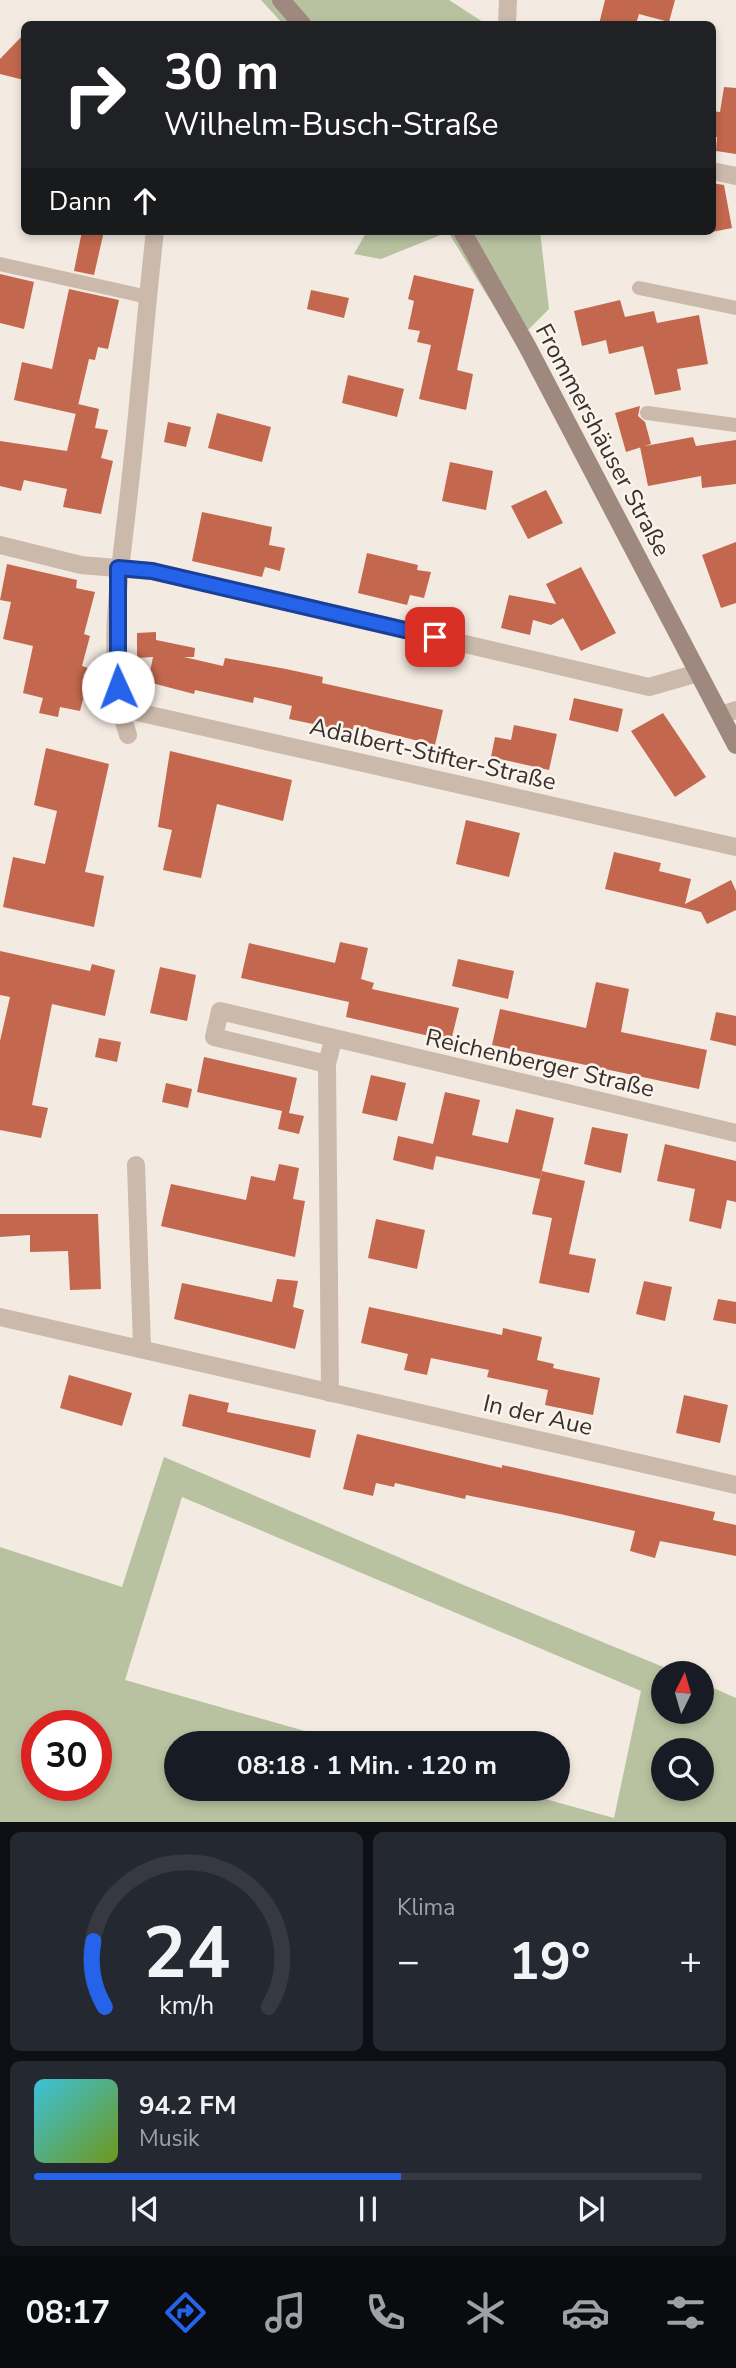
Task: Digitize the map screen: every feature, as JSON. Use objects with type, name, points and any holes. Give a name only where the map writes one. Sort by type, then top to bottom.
[{"type":"main road","points":[[281,0],[299,21]]},
{"type":"main road","name":"Frommershäuser Straße","points":[[464,235],[527,346],[698,673],[728,712],[736,746]]},
{"type":"street","points":[[507,21],[508,0]]},
{"type":"street","points":[[716,172],[736,176]]},
{"type":"street","points":[[128,735],[120,708],[118,568],[129,494],[155,235]]},
{"type":"street","points":[[0,545],[82,565],[160,573],[649,687],[698,673]]},
{"type":"street","name":"Adalbert-Stifter-Straße","points":[[120,708],[736,847]]},
{"type":"street","name":"Reichenberger Straße","points":[[327,1063],[214,1037],[220,1011],[333,1040],[736,1133]]},
{"type":"street","points":[[330,1393],[327,1063],[333,1040]]},
{"type":"street","points":[[136,1165],[142,1347]]},
{"type":"street","name":"In der Aue","points":[[0,1317],[142,1347],[330,1393],[736,1485]]},
{"type":"lane","points":[[0,264],[148,297]]},
{"type":"lane","points":[[639,288],[736,308]]},
{"type":"lane","points":[[647,413],[736,425]]},
{"type":"green space","points":[[261,0],[449,0],[481,21],[280,21]]},
{"type":"green space","points":[[365,235],[441,235],[381,259],[354,254]]},
{"type":"green space","points":[[450,235],[540,235],[549,309],[516,342]]},
{"type":"green space","points":[[164,1457],[651,1662],[651,1724],[714,1724],[714,1688],[736,1698],[736,1822],[0,1822],[0,1547],[122,1587]],"holes":[[[182,1497],[641,1691],[614,1818],[552,1801],[164,1801],[164,1731],[305,1731],[125,1680]]]},
{"type":"building","points":[[605,0],[675,0],[669,21],[639,14],[637,21],[600,21]]},
{"type":"building","points":[[21,37],[21,79],[0,74],[0,59]]},
{"type":"building","points":[[724,87],[736,88],[736,154],[716,151],[716,112],[720,112]]},
{"type":"building","points":[[716,184],[724,185],[732,228],[716,231]]},
{"type":"building","points":[[81,235],[103,235],[94,275],[74,271]]},
{"type":"building","points":[[0,274],[34,282],[24,329],[0,323]]},
{"type":"building","points":[[414,275],[474,289],[457,370],[473,374],[466,410],[419,399],[431,345],[417,342],[420,331],[408,329],[414,301],[408,299]]},
{"type":"building","points":[[69,289],[119,300],[108,349],[98,347],[95,360],[89,359],[76,414],[14,400],[22,362],[52,369]]},
{"type":"building","points":[[311,290],[349,298],[344,318],[307,309]]},
{"type":"building","points":[[620,300],[625,317],[654,311],[657,323],[699,315],[708,364],[677,369],[681,390],[655,395],[643,346],[609,354],[606,340],[582,346],[574,311]]},
{"type":"building","points":[[348,375],[404,389],[397,417],[342,403]]},
{"type":"building","points":[[78,404],[99,409],[95,428],[108,430],[101,458],[113,461],[101,514],[63,507],[67,489],[24,480],[21,491],[0,486],[0,441],[67,451]]},
{"type":"building","points":[[640,406],[638,416],[645,422],[651,444],[626,452],[615,413]]},
{"type":"building","points":[[217,413],[271,427],[262,462],[208,448]]},
{"type":"building","points":[[168,422],[191,427],[186,447],[164,442]]},
{"type":"building","points":[[693,437],[696,446],[736,440],[736,484],[702,488],[701,476],[648,486],[640,447]]},
{"type":"building","points":[[450,462],[493,471],[486,510],[442,501]]},
{"type":"building","points":[[546,490],[563,523],[528,539],[511,506]]},
{"type":"building","points":[[202,512],[272,527],[269,545],[285,548],[280,571],[265,567],[262,577],[192,561]]},
{"type":"building","points":[[736,542],[736,603],[721,608],[702,555]]},
{"type":"building","points":[[367,553],[418,565],[417,570],[431,572],[424,598],[410,595],[407,605],[358,593]]},
{"type":"building","points":[[7,564],[77,580],[76,588],[95,592],[84,634],[90,636],[82,666],[91,669],[80,711],[60,707],[58,717],[39,713],[43,698],[23,693],[33,646],[3,639],[11,602],[0,600]]},
{"type":"building","points":[[581,567],[616,633],[581,651],[563,618],[551,625],[533,620],[530,635],[501,628],[509,595],[556,604],[546,584]]},
{"type":"building","points":[[156,632],[156,640],[195,648],[194,657],[184,657],[223,666],[225,658],[286,669],[323,677],[322,683],[443,710],[435,745],[354,725],[352,732],[289,719],[292,706],[254,697],[253,703],[195,690],[194,694],[148,682],[153,657],[137,658],[137,633]]},
{"type":"building","points":[[574,698],[623,709],[618,732],[569,720]]},
{"type":"building","points":[[663,713],[706,777],[675,797],[631,731]]},
{"type":"building","points":[[514,725],[557,734],[549,770],[491,757],[495,737],[511,740]]},
{"type":"building","points":[[46,748],[109,764],[85,872],[104,876],[94,927],[3,907],[13,857],[45,864],[57,811],[34,805]]},
{"type":"building","points":[[170,751],[292,780],[283,821],[217,804],[201,878],[163,870],[172,830],[158,827]]},
{"type":"building","points":[[466,820],[520,833],[509,877],[456,864]]},
{"type":"building","points":[[614,852],[661,863],[659,871],[691,879],[685,904],[731,880],[736,891],[736,910],[707,924],[701,912],[605,889]]},
{"type":"building","points":[[340,942],[368,948],[361,979],[374,983],[372,989],[459,1008],[451,1041],[346,1017],[349,1002],[241,978],[249,943],[335,963]]},
{"type":"building","points":[[0,951],[90,971],[92,964],[115,970],[105,1016],[52,1004],[32,1105],[48,1108],[41,1138],[0,1130],[0,1041],[10,997],[0,995]]},
{"type":"building","points":[[458,959],[514,971],[508,999],[452,986]]},
{"type":"building","points":[[160,967],[196,975],[187,1021],[150,1013]]},
{"type":"building","points":[[596,982],[629,989],[621,1032],[707,1050],[699,1089],[492,1045],[500,1009],[586,1028]]},
{"type":"building","points":[[716,1012],[736,1016],[736,1046],[710,1040]]},
{"type":"building","points":[[99,1038],[121,1042],[117,1062],[95,1057]]},
{"type":"building","points":[[204,1057],[297,1078],[289,1113],[304,1116],[299,1134],[278,1129],[282,1111],[197,1092]]},
{"type":"building","points":[[371,1075],[406,1083],[397,1121],[362,1113]]},
{"type":"building","points":[[166,1083],[192,1089],[188,1108],[162,1102]]},
{"type":"building","points":[[445,1092],[480,1100],[472,1135],[508,1143],[516,1109],[554,1118],[540,1179],[436,1156],[433,1170],[393,1160],[398,1136],[433,1144]]},
{"type":"building","points":[[592,1127],[628,1134],[621,1173],[584,1164]]},
{"type":"building","points":[[665,1144],[736,1161],[736,1202],[727,1200],[721,1229],[689,1221],[695,1189],[657,1181]]},
{"type":"building","points":[[279,1164],[299,1168],[293,1199],[305,1201],[295,1257],[161,1226],[171,1184],[246,1200],[251,1176],[275,1181]]},
{"type":"building","points":[[542,1171],[585,1181],[569,1254],[596,1259],[589,1293],[539,1283],[552,1218],[532,1214]]},
{"type":"building","points":[[0,1214],[98,1214],[101,1289],[70,1290],[68,1251],[30,1252],[30,1235],[0,1237]]},
{"type":"building","points":[[376,1219],[425,1230],[417,1269],[368,1258]]},
{"type":"building","points":[[277,1279],[298,1281],[293,1307],[304,1310],[295,1349],[174,1319],[182,1283],[272,1302]]},
{"type":"building","points":[[644,1281],[672,1287],[665,1321],[636,1314]]},
{"type":"building","points":[[718,1299],[736,1302],[736,1324],[713,1320]]},
{"type":"building","points":[[369,1307],[502,1335],[503,1328],[542,1337],[537,1360],[554,1364],[553,1368],[600,1378],[593,1415],[545,1405],[548,1390],[487,1377],[489,1370],[431,1358],[427,1375],[404,1370],[408,1354],[361,1343]]},
{"type":"building","points":[[69,1375],[132,1393],[122,1426],[60,1408]]},
{"type":"building","points":[[189,1394],[229,1403],[227,1412],[316,1430],[310,1458],[182,1426]]},
{"type":"building","points":[[684,1395],[728,1405],[720,1443],[676,1433]]},
{"type":"building","points":[[357,1434],[502,1468],[502,1465],[715,1512],[713,1520],[736,1525],[736,1556],[660,1541],[655,1558],[630,1551],[635,1531],[560,1514],[466,1495],[465,1499],[395,1483],[394,1487],[376,1483],[373,1496],[343,1489]]},
{"type":"route","points":[[118,687],[118,568],[152,571],[435,637]]}]
